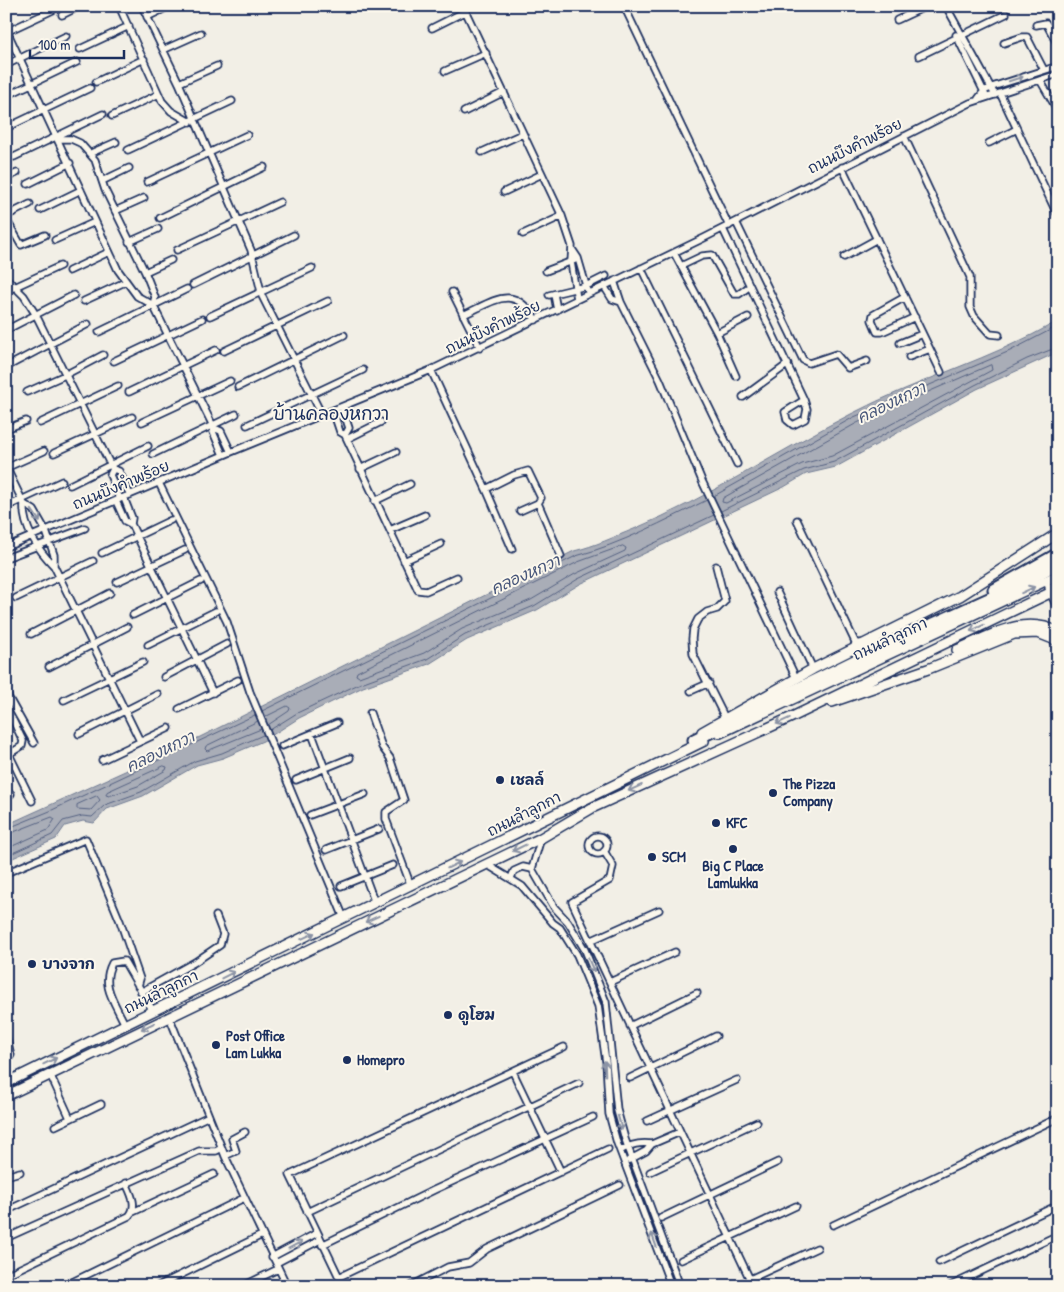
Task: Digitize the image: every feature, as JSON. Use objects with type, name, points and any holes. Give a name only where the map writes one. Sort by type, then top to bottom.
[{"type":"highway","points":[[965,609],[1011,579],[1058,554]]},
{"type":"highway","points":[[694,740],[885,646],[1012,588],[1058,564]]},
{"type":"highway","points":[[857,646],[885,646]]},
{"type":"main road","points":[[681,751],[705,729],[857,646],[960,596],[1058,533]]},
{"type":"main road","points":[[1052,578],[1058,606]]},
{"type":"main road","name":"ถนนลำลูกกา","points":[[6,1083],[411,886],[681,751],[1052,578]]},
{"type":"main road","name":"ถนนลำลูกกา","points":[[6,1096],[541,838],[592,808],[812,707],[1056,591]]},
{"type":"main road","points":[[988,608],[994,620]]},
{"type":"main road","points":[[847,698],[1016,626],[1035,624],[1058,632]]},
{"type":"main road","points":[[812,707],[847,698],[1014,634],[1038,633],[1058,641]]},
{"type":"street","points":[[62,15],[80,6]]},
{"type":"street","points":[[119,6],[159,94],[167,107],[192,121]]},
{"type":"street","points":[[142,6],[179,82],[192,121],[225,188],[253,254],[261,292],[322,415]]},
{"type":"street","points":[[147,17],[170,6]]},
{"type":"street","points":[[624,6],[726,228],[750,286],[804,400],[807,409],[805,419],[793,425],[787,420],[785,412],[804,400]]},
{"type":"street","points":[[898,20],[927,6]]},
{"type":"street","points":[[946,6],[987,98]]},
{"type":"street","points":[[432,28],[465,9],[562,216],[572,249],[578,258],[587,294]]},
{"type":"street","points":[[53,10],[7,31],[70,163],[109,252],[125,282],[137,296],[154,305]]},
{"type":"street","points":[[919,56],[1006,14]]},
{"type":"street","points":[[1036,25],[1046,23],[1058,46]]},
{"type":"street","points":[[80,49],[129,26]]},
{"type":"street","points":[[163,50],[201,33]]},
{"type":"street","points":[[6,65],[66,36]]},
{"type":"street","points":[[960,36],[998,94],[1017,129],[1058,216]]},
{"type":"street","points":[[1004,44],[1022,37],[1027,38],[1044,70]]},
{"type":"street","points":[[445,71],[486,53]]},
{"type":"street","points":[[96,82],[144,59]]},
{"type":"street","points":[[6,96],[77,62]]},
{"type":"street","points":[[972,68],[980,64]]},
{"type":"street","points":[[179,82],[217,66]]},
{"type":"street","name":"ถนนบึงคำพร้อย","points":[[978,99],[992,87],[1058,66]]},
{"type":"street","name":"ถนนบึงคำพร้อย","points":[[6,548],[480,348],[587,294],[726,228],[978,99],[987,98],[1058,74]]},
{"type":"street","points":[[1040,80],[1058,111]]},
{"type":"street","points":[[6,128],[90,88]]},
{"type":"street","points":[[464,112],[504,92]]},
{"type":"street","points":[[112,116],[159,94]]},
{"type":"street","points":[[128,150],[232,101]]},
{"type":"street","points":[[14,157],[58,138],[102,114]]},
{"type":"street","points":[[989,143],[1017,129]]},
{"type":"street","points":[[147,182],[209,154],[247,134]]},
{"type":"street","points":[[482,152],[522,134]]},
{"type":"street","points":[[904,136],[970,277],[970,307],[974,316],[990,334],[999,335]]},
{"type":"street","points":[[58,138],[71,139],[80,143],[91,154],[98,166],[102,181],[129,242],[146,272],[155,297],[154,305],[214,427],[221,431],[231,452]]},
{"type":"street","points":[[91,154],[116,142]]},
{"type":"street","points":[[28,184],[70,163]]},
{"type":"street","points":[[160,218],[225,188],[264,167]]},
{"type":"street","points":[[102,181],[129,168]]},
{"type":"street","points":[[842,168],[941,372]]},
{"type":"street","points":[[6,178],[17,173]]},
{"type":"street","points":[[504,192],[542,174]]},
{"type":"street","points":[[40,210],[81,190]]},
{"type":"street","points":[[115,211],[144,198]]},
{"type":"street","points":[[177,250],[280,202]]},
{"type":"street","points":[[30,204],[6,218],[21,245],[45,234]]},
{"type":"street","points":[[522,234],[562,216]]},
{"type":"street","points":[[54,240],[95,222]]},
{"type":"street","points":[[736,222],[803,360],[809,363],[836,354],[848,368],[867,361]]},
{"type":"street","points":[[129,242],[158,229]]},
{"type":"street","points":[[99,332],[294,235]]},
{"type":"street","points":[[844,256],[877,240]]},
{"type":"street","points":[[572,249],[577,299]]},
{"type":"street","points":[[69,271],[109,252]]},
{"type":"street","points":[[674,253],[717,333],[736,376]]},
{"type":"street","points":[[681,266],[702,256],[712,255],[734,294],[739,294],[750,286]]},
{"type":"street","points":[[546,271],[578,258]]},
{"type":"street","points":[[146,272],[171,260]]},
{"type":"street","points":[[6,291],[60,266]]},
{"type":"street","points":[[210,316],[312,268]]},
{"type":"street","points":[[641,268],[737,464]]},
{"type":"street","points":[[557,310],[552,294],[586,286],[606,276]]},
{"type":"street","points":[[6,278],[24,296],[36,315],[49,345],[96,434],[111,467],[110,475],[122,498]]},
{"type":"street","points":[[614,281],[621,302],[660,380],[725,530],[796,678]]},
{"type":"street","points":[[84,301],[125,282]]},
{"type":"street","points":[[604,286],[612,298],[621,302]]},
{"type":"street","points":[[452,292],[480,348]]},
{"type":"street","points":[[6,330],[74,295]]},
{"type":"street","points":[[905,297],[873,315],[872,320],[877,332],[882,332],[915,317]]},
{"type":"street","points":[[463,315],[502,298],[512,298],[529,309],[536,320]]},
{"type":"street","points":[[224,351],[328,301]]},
{"type":"street","points":[[717,333],[748,318]]},
{"type":"street","points":[[114,361],[202,319]]},
{"type":"street","points":[[10,365],[88,324]]},
{"type":"street","points":[[900,343],[922,334]]},
{"type":"street","points":[[238,387],[344,335]]},
{"type":"street","points":[[908,358],[930,349]]},
{"type":"street","points":[[129,392],[216,350]]},
{"type":"street","points":[[27,392],[103,355]]},
{"type":"street","points":[[743,396],[788,364]]},
{"type":"street","points":[[247,425],[363,370]]},
{"type":"street","points":[[431,370],[512,549]]},
{"type":"street","points":[[142,422],[230,380]]},
{"type":"street","points":[[40,423],[118,386]]},
{"type":"street","points":[[342,407],[349,428],[346,437]]},
{"type":"street","points":[[333,411],[340,432],[346,437],[418,590],[422,592],[437,588],[457,577]]},
{"type":"street","points":[[154,454],[214,427],[236,414]]},
{"type":"street","points":[[54,453],[132,417]]},
{"type":"street","points":[[6,429],[26,420]]},
{"type":"street","points":[[346,437],[380,422]]},
{"type":"street","points":[[214,427],[213,432],[223,455]]},
{"type":"street","points":[[70,485],[111,467],[148,446]]},
{"type":"street","points":[[44,450],[6,468],[23,502],[23,516],[32,536],[54,566],[140,741]]},
{"type":"street","points":[[360,469],[396,452]]},
{"type":"street","points":[[111,467],[119,471],[125,520],[131,524],[213,693]]},
{"type":"street","points":[[486,489],[514,475],[528,471],[541,498],[538,503],[520,510]]},
{"type":"street","points":[[6,507],[23,502],[62,481]]},
{"type":"street","points":[[159,482],[227,622],[250,692],[344,918]]},
{"type":"street","points":[[375,501],[410,484]]},
{"type":"street","points":[[23,502],[34,510],[46,531],[54,554],[54,566]]},
{"type":"street","points":[[538,503],[561,556]]},
{"type":"street","points":[[390,530],[425,514]]},
{"type":"street","points":[[102,553],[171,520]]},
{"type":"street","points":[[797,520],[857,646]]},
{"type":"street","points":[[6,558],[85,528]]},
{"type":"street","points":[[404,561],[441,544]]},
{"type":"street","points":[[117,582],[186,550]]},
{"type":"street","points":[[16,598],[93,561]]},
{"type":"street","points":[[716,566],[725,601],[717,609],[707,612],[698,619],[693,629],[692,638],[693,654],[725,718]]},
{"type":"street","points":[[133,615],[202,581]]},
{"type":"street","points":[[777,592],[813,669]]},
{"type":"street","points":[[31,634],[110,593]]},
{"type":"street","points":[[148,645],[216,611]]},
{"type":"street","points":[[49,667],[127,627]]},
{"type":"street","points":[[164,677],[227,644]]},
{"type":"street","points":[[64,700],[142,662]]},
{"type":"street","points":[[179,709],[238,680]]},
{"type":"street","points":[[691,691],[709,683]]},
{"type":"street","points":[[6,693],[34,743]]},
{"type":"street","points":[[79,734],[158,694]]},
{"type":"street","points":[[6,706],[23,741],[22,746],[8,751],[32,801]]},
{"type":"street","points":[[370,713],[382,748],[390,758],[404,800],[386,812],[386,820],[411,886]]},
{"type":"street","points":[[282,746],[337,723]]},
{"type":"street","points":[[102,760],[169,728]]},
{"type":"street","points":[[312,734],[375,903]]},
{"type":"street","points":[[296,780],[350,758]]},
{"type":"street","points":[[310,815],[365,794]]},
{"type":"street","points":[[326,850],[379,829]]},
{"type":"street","points":[[541,838],[532,869],[542,889],[568,922],[585,950],[606,1002],[612,1046],[617,1110],[632,1159],[680,1286]]},
{"type":"street","points":[[6,874],[86,839],[125,936],[140,979],[140,989]]},
{"type":"street","points":[[604,851],[613,866],[610,880],[572,902],[753,1286]]},
{"type":"street","points":[[486,864],[511,878],[532,896],[553,924],[560,928],[578,955],[598,1006],[604,1047],[609,1114],[620,1151],[671,1286]]},
{"type":"street","points":[[342,886],[393,865]]},
{"type":"street","points":[[511,878],[514,871],[523,867],[532,869]]},
{"type":"street","points":[[532,896],[542,889]]},
{"type":"street","points":[[590,941],[659,910]]},
{"type":"street","points":[[553,924],[561,915]]},
{"type":"street","points":[[140,989],[196,962],[220,945],[223,934],[216,916]]},
{"type":"street","points":[[610,982],[675,952]]},
{"type":"street","points":[[125,1025],[106,985],[106,975],[112,963],[124,961],[153,1011]]},
{"type":"street","points":[[630,1026],[697,993]]},
{"type":"street","points":[[169,1016],[225,1156],[286,1286]]},
{"type":"street","points":[[6,1036],[12,1055],[6,1061]]},
{"type":"street","points":[[630,1078],[716,1036]]},
{"type":"street","points":[[604,1047],[612,1046]]},
{"type":"street","points":[[564,1047],[290,1175],[336,1275],[342,1277],[608,1149]]},
{"type":"street","points":[[513,1072],[561,1172]]},
{"type":"street","points":[[50,1074],[70,1118]]},
{"type":"street","points":[[647,1121],[737,1080]]},
{"type":"street","points":[[307,1212],[579,1083]]},
{"type":"street","points":[[55,1126],[101,1104]]},
{"type":"street","points":[[6,1211],[209,1116]]},
{"type":"street","points":[[243,1286],[321,1243],[593,1117]]},
{"type":"street","points":[[834,1225],[1058,1118]]},
{"type":"street","points":[[650,1172],[757,1122]]},
{"type":"street","points":[[225,1156],[236,1151],[232,1139],[245,1132]]},
{"type":"street","points":[[625,1162],[646,1151],[652,1144],[680,1132]]},
{"type":"street","points":[[620,1151],[628,1146],[642,1142],[652,1144]]},
{"type":"street","points":[[6,1238],[200,1151],[222,1148]]},
{"type":"street","points":[[661,1218],[778,1162]]},
{"type":"street","points":[[6,1176],[20,1172]]},
{"type":"street","points":[[6,1275],[214,1174]]},
{"type":"street","points":[[126,1183],[132,1199],[133,1212]]},
{"type":"street","points":[[411,1286],[448,1268],[469,1263],[487,1249],[620,1185]]},
{"type":"street","points":[[64,1286],[244,1198]]},
{"type":"street","points":[[939,1262],[1058,1205]]},
{"type":"street","points":[[681,1260],[796,1206]]},
{"type":"street","points":[[272,1257],[317,1233]]},
{"type":"street","points":[[950,1286],[1058,1235]]},
{"type":"street","points":[[158,1286],[262,1236]]},
{"type":"street","points":[[735,1286],[817,1248]]},
{"type":"street","points":[[662,1263],[670,1259]]},
{"type":"water","name":"คลองหกวา","points":[[1058,321],[1058,352],[977,389],[836,467],[806,474],[784,487],[580,584],[537,610],[467,640],[429,664],[363,687],[299,718],[263,741],[223,758],[197,765],[143,796],[107,809],[94,823],[83,821],[65,826],[56,839],[6,861],[6,825],[200,737],[574,551],[634,529],[690,503],[824,428],[876,402],[1007,347]]},
{"type":"place","name":"เชลล์","points":[[500,780]]},
{"type":"place","name":"The Pizza Company","points":[[773,793]]},
{"type":"place","name":"KFC","points":[[716,823]]},
{"type":"place","name":"Big C Place Lamlukka","points":[[733,849]]},
{"type":"place","name":"SCM","points":[[652,857]]},
{"type":"place","name":"บางจาก","points":[[32,964]]},
{"type":"place","name":"ดูโฮม","points":[[448,1015]]},
{"type":"place","name":"Post Office Lam Lukka","points":[[216,1045]]},
{"type":"place","name":"Homepro","points":[[347,1060]]},
{"type":"district","name":"บ้านคลองหกวา","points":[[331,414]]}]
